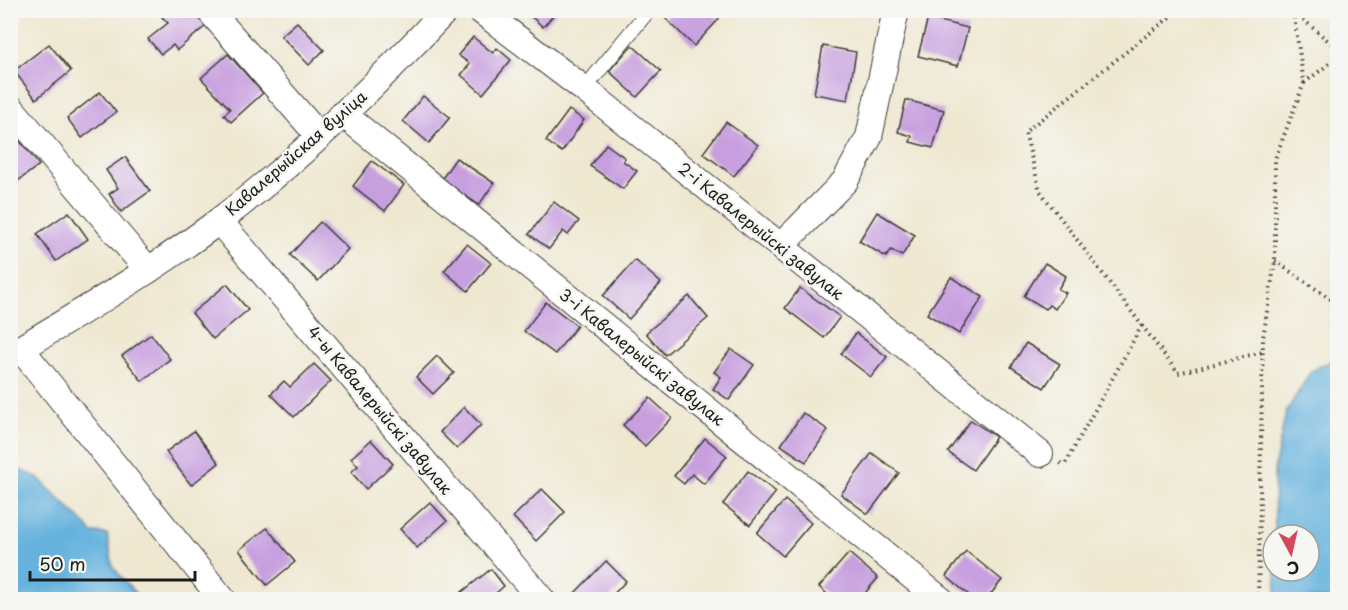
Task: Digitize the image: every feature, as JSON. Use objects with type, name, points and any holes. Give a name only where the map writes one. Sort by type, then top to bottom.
[{"type":"street","points":[[209,10],[319,136]]},
{"type":"street","name":"Кавалерыйская вуліца","points":[[16,352],[148,270],[219,221],[271,179],[344,114],[446,10]]},
{"type":"street","name":"2-і Кавалерыйскі завулак","points":[[480,10],[584,89],[1040,454]]},
{"type":"street","points":[[781,246],[845,181],[869,137],[896,10]]},
{"type":"street","points":[[10,107],[148,270]]},
{"type":"street","name":"3-і Кавалерыйскі завулак","points":[[344,114],[941,600]]},
{"type":"street","name":"4-ы Кавалерыйскі завулак","points":[[219,221],[542,600]]},
{"type":"street","points":[[16,352],[223,600]]},
{"type":"lane","points":[[584,89],[649,10]]},
{"type":"path","points":[[1179,10],[1025,132],[1040,191],[1178,373],[1263,352]]},
{"type":"path","points":[[1294,11],[1338,49]]},
{"type":"path","points":[[1258,600],[1263,338],[1275,261],[1275,159],[1304,83],[1294,11]]},
{"type":"path","points":[[1304,83],[1338,57]]},
{"type":"path","points":[[1275,261],[1338,304]]},
{"type":"path","points":[[1040,454],[1065,464],[1142,325]]},
{"type":"water","points":[[1337,358],[1337,599],[1276,599],[1276,583],[1321,583],[1321,523],[1275,523],[1274,470],[1286,412],[1311,371]]},
{"type":"water","points":[[10,466],[37,477],[92,533],[107,534],[113,567],[135,593],[136,599],[22,599],[11,589]]},
{"type":"building","points":[[170,10],[194,10],[207,25],[177,50],[173,45],[161,54],[148,39],[168,23],[162,17]]},
{"type":"building","points":[[524,10],[558,10],[543,27]]},
{"type":"building","points":[[673,10],[711,10],[719,19],[694,46],[665,18]]},
{"type":"building","points":[[928,18],[968,28],[958,66],[918,56]]},
{"type":"building","points":[[297,22],[324,50],[309,65],[281,36]]},
{"type":"building","points":[[473,37],[493,53],[497,48],[511,60],[483,94],[461,75],[470,64],[458,55]]},
{"type":"building","points":[[49,44],[71,71],[36,99],[14,71]]},
{"type":"building","points":[[632,45],[661,71],[637,97],[609,71]]},
{"type":"building","points":[[823,46],[856,52],[848,100],[814,94]]},
{"type":"building","points":[[228,54],[263,93],[231,122],[224,115],[230,109],[201,78]]},
{"type":"building","points":[[100,92],[116,112],[82,138],[67,118]]},
{"type":"building","points":[[423,96],[450,117],[429,143],[403,121]]},
{"type":"building","points":[[906,100],[944,110],[933,148],[910,142],[912,136],[898,132]]},
{"type":"building","points":[[569,110],[584,120],[562,152],[546,141]]},
{"type":"building","points":[[726,122],[758,145],[734,176],[703,153]]},
{"type":"building","points":[[15,135],[39,165],[10,187],[10,139]]},
{"type":"building","points":[[606,144],[625,158],[623,161],[637,171],[623,189],[590,166]]},
{"type":"building","points":[[125,157],[150,191],[121,212],[109,194],[118,188],[106,170]]},
{"type":"building","points":[[456,158],[494,183],[479,205],[441,180]]},
{"type":"building","points":[[372,161],[404,185],[385,211],[353,186]]},
{"type":"building","points":[[554,202],[579,221],[568,235],[563,231],[549,249],[529,234]]},
{"type":"building","points":[[69,212],[88,239],[56,261],[37,234]]},
{"type":"building","points":[[877,212],[915,235],[902,256],[891,250],[886,257],[859,241]]},
{"type":"building","points":[[320,222],[348,249],[318,281],[290,255]]},
{"type":"building","points":[[467,244],[491,263],[468,291],[444,271]]},
{"type":"building","points":[[635,260],[661,283],[629,319],[603,296]]},
{"type":"building","points":[[1045,263],[1066,276],[1058,289],[1066,293],[1055,309],[1049,305],[1046,309],[1024,296]]},
{"type":"building","points":[[951,277],[983,297],[959,334],[927,314]]},
{"type":"building","points":[[227,284],[248,310],[213,339],[192,313]]},
{"type":"building","points":[[800,288],[840,317],[824,338],[785,308]]},
{"type":"building","points":[[689,296],[708,318],[665,355],[646,333]]},
{"type":"building","points":[[546,302],[577,326],[555,354],[524,331]]},
{"type":"building","points":[[856,333],[887,357],[871,377],[841,354]]},
{"type":"building","points":[[151,334],[170,359],[142,381],[122,356]]},
{"type":"building","points":[[1026,343],[1060,364],[1044,388],[1011,367]]},
{"type":"building","points":[[731,349],[754,365],[729,400],[713,389],[721,377],[714,372]]},
{"type":"building","points":[[437,356],[454,373],[433,394],[416,377]]},
{"type":"building","points":[[314,364],[331,381],[294,417],[271,394],[284,381],[290,387]]},
{"type":"building","points":[[650,398],[672,418],[645,446],[623,425]]},
{"type":"building","points":[[464,407],[481,425],[457,449],[440,432]]},
{"type":"building","points":[[803,413],[828,430],[806,462],[781,445]]},
{"type":"building","points":[[971,420],[996,437],[973,470],[948,452]]},
{"type":"building","points":[[194,431],[219,463],[191,485],[166,452]]},
{"type":"building","points":[[705,438],[727,456],[704,484],[692,474],[684,484],[674,476]]},
{"type":"building","points":[[371,440],[393,464],[366,489],[351,472],[358,466],[351,458]]},
{"type":"building","points":[[872,453],[899,473],[868,514],[841,494]]},
{"type":"building","points":[[748,471],[776,492],[750,525],[723,504]]},
{"type":"building","points":[[542,489],[565,512],[536,541],[513,517]]},
{"type":"building","points":[[785,500],[811,523],[783,556],[757,533]]},
{"type":"building","points":[[430,502],[447,521],[417,548],[400,529]]},
{"type":"building","points":[[267,528],[295,562],[267,585],[239,550]]},
{"type":"building","points":[[966,551],[1002,580],[986,600],[975,600],[946,576]]},
{"type":"building","points":[[849,553],[878,578],[859,600],[834,600],[819,587]]},
{"type":"building","points":[[606,561],[626,581],[608,600],[575,600],[572,596]]},
{"type":"building","points":[[491,569],[504,586],[495,594],[499,600],[460,600],[457,596]]}]
